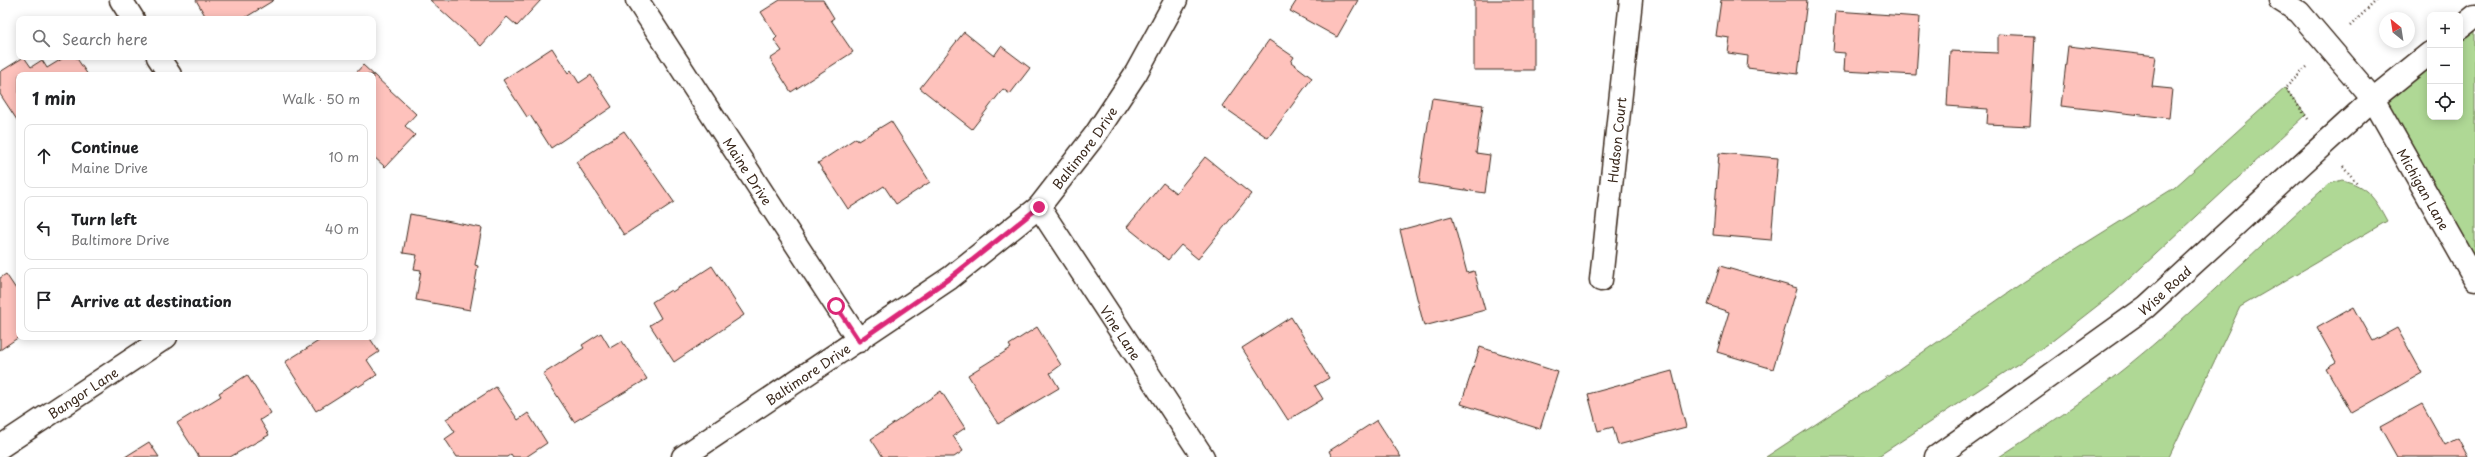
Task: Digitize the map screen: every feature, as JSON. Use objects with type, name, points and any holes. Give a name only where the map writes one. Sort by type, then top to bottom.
[{"type":"street","points":[[121,0],[131,16]]},
{"type":"street","name":"Maine Drive","points":[[637,0],[859,341]]},
{"type":"street","name":"Baltimore Drive","points":[[683,457],[859,341],[950,278],[1039,207],[1095,135],[1136,73],[1176,0]]},
{"type":"street","name":"Hudson Court","points":[[1601,280],[1631,0]]},
{"type":"street","name":"Michigan Lane","points":[[2280,0],[2299,12],[2374,99],[2475,279]]},
{"type":"street","points":[[2463,26],[2475,16]]},
{"type":"street","name":"Wise Road","points":[[1936,457],[2146,307],[2374,99],[2427,55]]},
{"type":"street","points":[[160,60],[168,72]]},
{"type":"street","name":"Vine Lane","points":[[1039,207],[1203,457]]},
{"type":"street","name":"Bangor Lane","points":[[0,447],[161,340]]},
{"type":"path","points":[[2370,7],[2377,0]]},
{"type":"green space","points":[[2475,16],[2475,279],[2373,99],[2427,55],[2427,120],[2463,120],[2463,26]]},
{"type":"green space","points":[[2285,88],[2306,115],[2115,292],[2051,342],[1877,457],[1766,457],[1893,373],[2025,281],[2174,188]]},
{"type":"green space","points":[[2342,180],[2358,186],[2370,194],[2379,206],[2387,221],[2240,307],[2169,457],[1999,457],[2063,414],[2125,368],[2203,301],[2329,184]]},
{"type":"building","points":[[196,0],[274,0],[248,16],[205,16]]},
{"type":"building","points":[[430,0],[541,0],[517,26],[507,17],[481,46]]},
{"type":"building","points":[[780,0],[823,0],[834,18],[831,20],[853,52],[791,92],[770,59],[782,51],[774,40],[777,37],[761,12]]},
{"type":"building","points":[[1297,0],[1358,0],[1337,37],[1290,11]]},
{"type":"building","points":[[1474,0],[1534,0],[1534,70],[1474,70]]},
{"type":"building","points":[[1721,0],[1807,0],[1798,74],[1747,68],[1748,56],[1728,53],[1730,38],[1716,36]]},
{"type":"building","points":[[1836,11],[1920,17],[1916,75],[1844,71],[1845,53],[1833,52]]},
{"type":"building","points":[[964,32],[994,56],[1001,46],[1030,68],[1010,94],[1003,89],[972,129],[920,88]]},
{"type":"building","points":[[1998,34],[2035,36],[2030,126],[1987,124],[1988,109],[1947,106],[1950,51],[1998,53]]},
{"type":"building","points":[[1269,40],[1294,57],[1291,62],[1312,78],[1268,138],[1222,106]]},
{"type":"building","points":[[2068,46],[2156,56],[2152,87],[2172,89],[2169,118],[2061,106]]},
{"type":"building","points":[[552,48],[568,73],[571,70],[579,83],[591,75],[612,107],[551,148],[530,115],[527,117],[503,80]]},
{"type":"building","points":[[19,60],[26,60],[31,67],[42,60],[47,68],[60,60],[78,60],[86,72],[16,72],[16,118],[0,94],[0,72]]},
{"type":"building","points":[[363,65],[371,72],[357,72]]},
{"type":"building","points":[[376,77],[416,114],[405,126],[415,135],[385,167],[376,159]]},
{"type":"building","points":[[1432,98],[1483,105],[1476,153],[1490,155],[1485,193],[1419,183]]},
{"type":"building","points":[[891,121],[930,182],[896,204],[884,186],[848,209],[818,163],[856,138],[858,141]]},
{"type":"building","points":[[624,131],[674,202],[624,235],[576,162]]},
{"type":"building","points":[[1719,153],[1778,158],[1771,240],[1713,235]]},
{"type":"building","points":[[1205,157],[1251,194],[1198,259],[1181,245],[1168,260],[1127,227],[1163,183],[1176,193]]},
{"type":"building","points":[[410,214],[482,228],[475,265],[478,266],[470,310],[416,300],[421,270],[414,269],[417,255],[403,253]]},
{"type":"building","points":[[1452,216],[1467,273],[1474,271],[1485,310],[1424,326],[1400,230]]},
{"type":"building","points":[[712,266],[744,315],[674,362],[650,325],[661,318],[652,302],[671,290],[672,292]]},
{"type":"building","points":[[1720,266],[1797,288],[1773,369],[1717,352],[1729,312],[1708,305]]},
{"type":"building","points":[[6,274],[16,289],[16,339],[0,350],[0,278]]},
{"type":"building","points":[[2354,307],[2373,341],[2397,328],[2422,373],[2352,413],[2326,368],[2336,362],[2317,328]]},
{"type":"building","points":[[1291,317],[1329,378],[1315,386],[1323,399],[1288,420],[1242,348]]},
{"type":"building","points":[[1037,327],[1061,365],[1050,373],[1059,388],[998,424],[968,375],[1011,348],[1009,345]]},
{"type":"building","points":[[601,333],[610,348],[622,341],[647,379],[574,422],[543,374],[584,348],[582,345]]},
{"type":"building","points":[[320,340],[371,340],[379,352],[367,360],[377,375],[358,387],[357,385],[316,411],[285,362]]},
{"type":"building","points":[[1480,347],[1558,372],[1540,429],[1461,404]]},
{"type":"building","points":[[1672,371],[1686,427],[1618,445],[1613,427],[1598,431],[1588,394]]},
{"type":"building","points":[[247,375],[271,413],[260,420],[269,435],[230,457],[199,457],[177,423],[221,396],[219,393]]},
{"type":"building","points":[[496,387],[518,420],[528,413],[547,443],[526,457],[513,457],[511,454],[507,457],[457,457],[445,439],[455,432],[446,419]]},
{"type":"building","points":[[941,391],[965,428],[953,436],[963,451],[954,457],[883,457],[871,439]]},
{"type":"building","points":[[2422,404],[2445,445],[2458,438],[2468,457],[2397,457],[2380,427]]},
{"type":"building","points":[[1377,420],[1401,457],[1332,457],[1329,451]]},
{"type":"building","points":[[149,442],[159,457],[125,457]]},
{"type":"route","points":[[836,306],[859,341],[950,278],[1039,207]]}]
